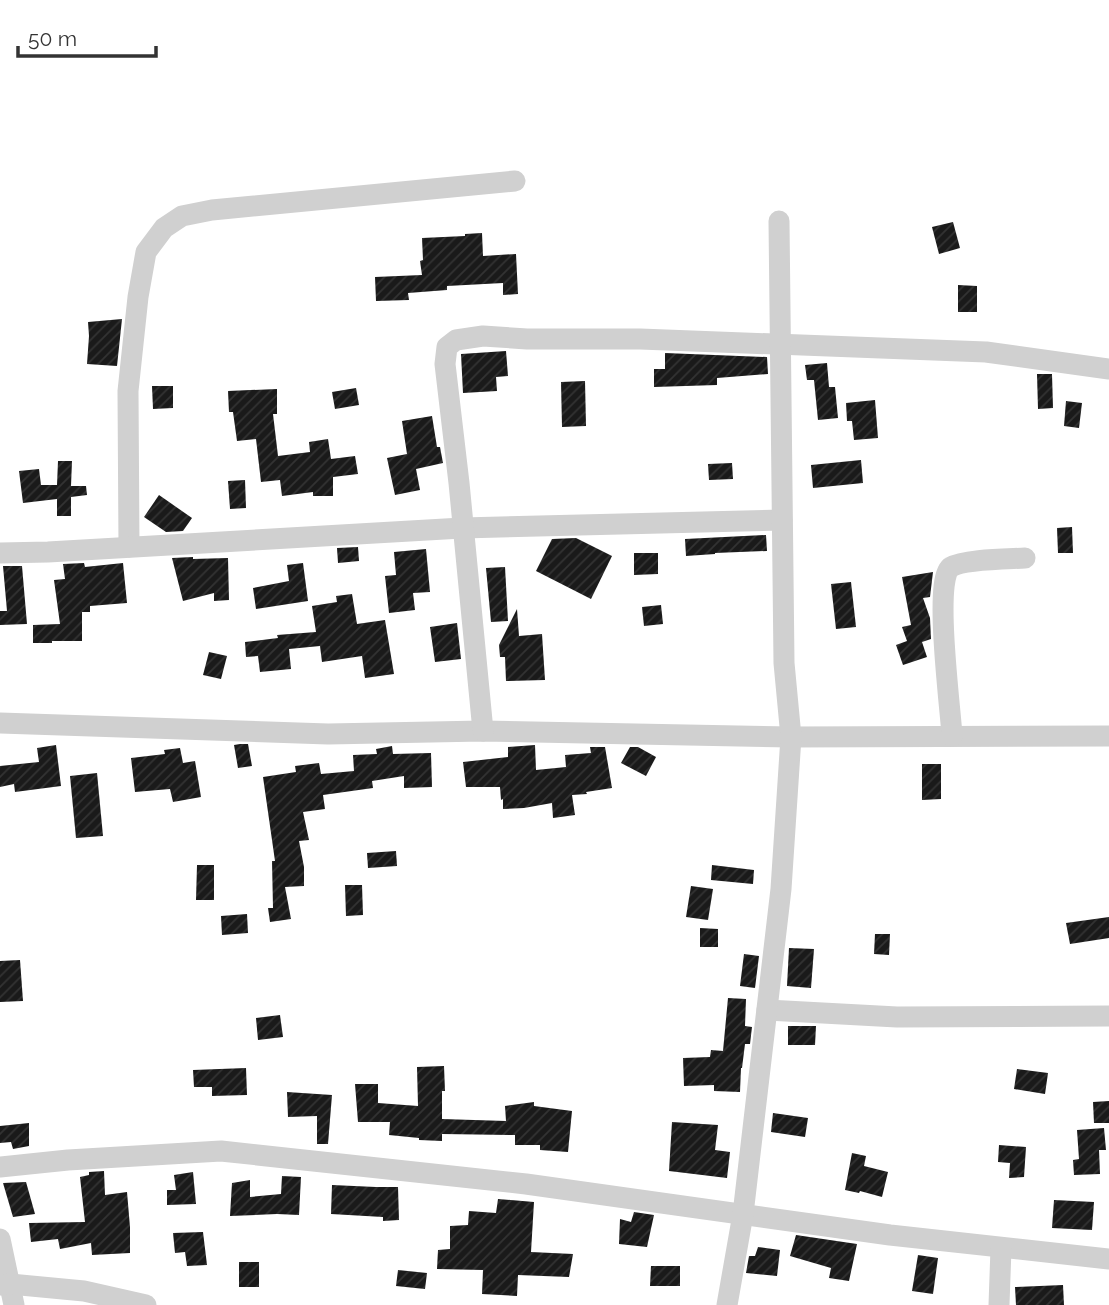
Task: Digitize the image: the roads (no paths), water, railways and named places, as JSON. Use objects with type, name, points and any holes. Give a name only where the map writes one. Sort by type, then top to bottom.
[{"type":"street","points":[[129,547],[128,391],[135,324],[146,252],[164,228],[182,216],[212,210],[515,181]]},
{"type":"street","points":[[727,1305],[743,1214],[781,889],[791,737],[784,663],[779,221]]},
{"type":"street","points":[[483,731],[444,363],[447,348],[456,340],[483,336],[527,339],[640,339],[986,352],[1109,369]]},
{"type":"street","points":[[0,552],[462,528],[782,520]]},
{"type":"street","points":[[952,736],[943,620],[942,588],[946,572],[951,566],[967,562],[1026,558]]},
{"type":"street","points":[[0,723],[328,734],[483,731],[791,737],[1109,736]]},
{"type":"street","points":[[767,1010],[897,1017],[1109,1016]]},
{"type":"street","points":[[0,1167],[221,1151],[526,1184],[890,1235],[1109,1259]]},
{"type":"street","points":[[0,1239],[8,1292],[84,1291],[146,1305]]},
{"type":"street","points":[[999,1305],[1001,1248]]}]
